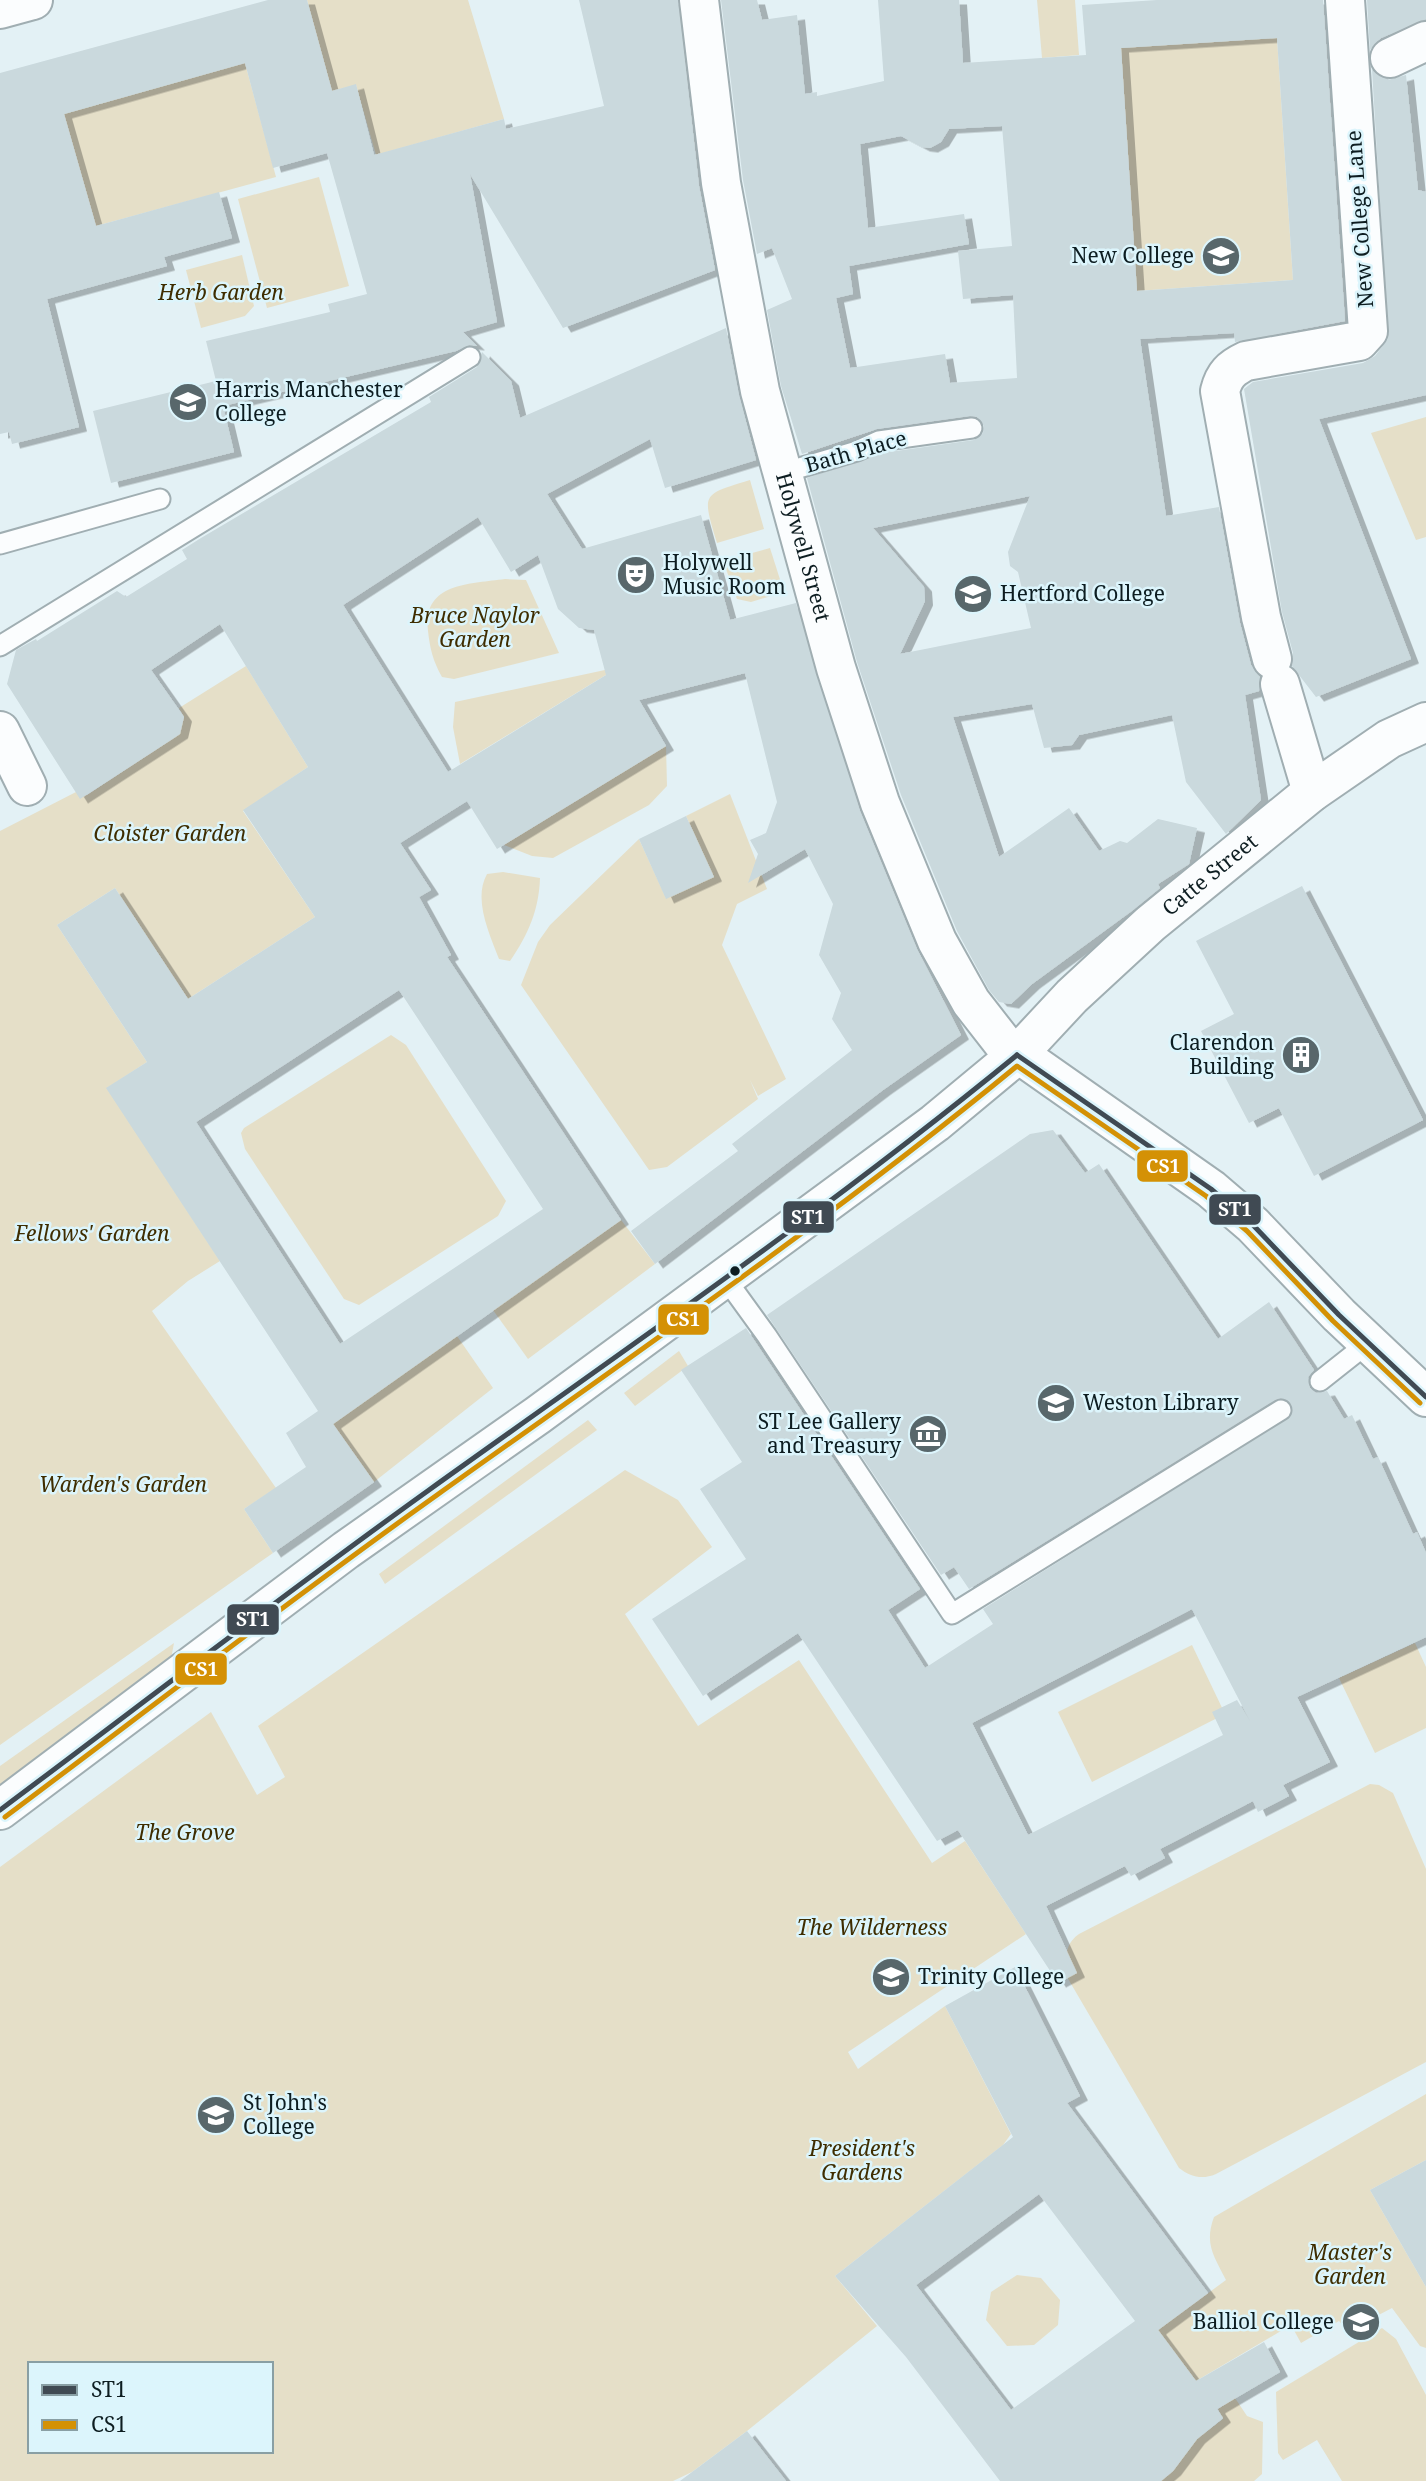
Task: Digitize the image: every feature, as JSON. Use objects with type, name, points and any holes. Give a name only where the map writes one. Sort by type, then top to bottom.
[{"type":"street","points":[[0,9],[33,0]]},
{"type":"street","name":"Holywell Street","points":[[699,0],[721,183],[739,293],[760,391],[836,668],[880,803],[937,941],[987,1026],[1017,1055],[1211,1189],[1262,1233],[1368,1343],[1426,1396]]},
{"type":"street","name":"New College Lane","points":[[1312,793],[1261,617],[1220,391],[1223,379],[1233,366],[1246,361],[1359,341],[1368,331],[1368,68],[1345,0]]},
{"type":"street","points":[[1368,68],[1426,41]]},
{"type":"street","name":"Catte Street","points":[[0,1810],[346,1550],[725,1278],[935,1123],[1017,1055],[1072,996],[1150,924],[1312,793],[1388,739],[1426,722]]},
{"type":"street","points":[[0,731],[27,786]]},
{"type":"lane","points":[[0,646],[470,357]]},
{"type":"lane","name":"Bath Place","points":[[782,473],[857,451],[879,441],[972,428]]},
{"type":"lane","points":[[0,544],[160,499]]},
{"type":"lane","points":[[725,1278],[767,1336],[952,1614],[1281,1410]]},
{"type":"lane","points":[[1321,1381],[1368,1343]]},
{"type":"green space","points":[[307,0],[468,0],[504,119],[376,155],[356,85],[332,91]]},
{"type":"green space","points":[[1037,0],[1075,0],[1079,55],[1042,58]]},
{"type":"green space","points":[[1277,38],[1293,280],[1137,291],[1121,48]]},
{"type":"green space","points":[[245,63],[276,177],[96,226],[64,114]]},
{"type":"green space","points":[[319,177],[349,286],[267,308],[238,199]]},
{"type":"green space","name":"Herb Garden","points":[[242,255],[254,306],[245,316],[201,328],[186,270]]},
{"type":"green space","points":[[1426,417],[1426,537],[1416,540],[1371,433]]},
{"type":"green space","points":[[750,480],[764,529],[717,543],[709,514],[710,498],[722,489]]},
{"type":"green space","points":[[770,548],[784,592],[751,602],[737,599],[723,561]]},
{"type":"green space","name":"Bruce Naylor Garden","points":[[505,579],[526,580],[559,653],[454,679],[442,677],[434,660],[428,631],[428,615],[432,603],[440,595],[463,585]]},
{"type":"green space","points":[[246,666],[308,767],[243,811],[315,917],[188,999],[115,888],[57,925],[147,1062],[107,1088],[220,1261],[188,1281],[152,1311],[276,1488],[244,1509],[273,1553],[0,1745],[0,831],[76,792],[87,795],[177,736],[184,717],[179,708]]},
{"type":"green space","name":"Bruce Naylor Garden","points":[[619,667],[460,764],[453,727],[455,702]]},
{"type":"green space","points":[[666,746],[667,786],[649,805],[553,858],[532,856],[504,845]]},
{"type":"green space","points":[[730,794],[767,889],[737,904],[722,945],[786,1079],[758,1096],[750,1080],[758,1099],[667,1167],[649,1170],[521,985],[538,942],[550,925],[639,839],[666,898],[713,876],[686,816]]},
{"type":"green space","points":[[503,872],[540,878],[531,922],[510,961],[499,959],[482,905],[483,884],[487,874]]},
{"type":"green space","points":[[391,1035],[406,1045],[506,1201],[498,1216],[359,1305],[344,1299],[245,1149],[241,1133],[244,1128]]},
{"type":"green space","points":[[621,1220],[655,1264],[528,1359],[493,1310]]},
{"type":"green space","points":[[457,1336],[493,1388],[374,1482],[333,1424]]},
{"type":"green space","points":[[679,1351],[688,1366],[635,1406],[624,1393]]},
{"type":"green space","points":[[588,1420],[597,1430],[385,1584],[379,1574]]},
{"type":"green space","points":[[625,1470],[678,1500],[712,1547],[625,1614],[698,1726],[799,1660],[932,1863],[965,1841],[1026,1934],[848,2052],[858,2069],[945,2006],[1011,2134],[1003,2145],[835,2276],[877,2326],[747,2431],[692,2472],[673,2481],[0,2481],[0,1867],[211,1712],[257,1795],[285,1777],[258,1726]]},
{"type":"green space","points":[[174,1643],[169,1670],[0,1794],[0,1766]]},
{"type":"green space","points":[[1415,1643],[1426,1667],[1426,1728],[1375,1753],[1339,1678]]},
{"type":"green space","points":[[1192,1645],[1225,1714],[1092,1782],[1058,1712]]},
{"type":"green space","points":[[1370,1784],[1379,1785],[1393,1793],[1426,1869],[1426,2062],[1216,2174],[1197,2177],[1188,2174],[1179,2168],[1067,1977],[1070,1943],[1079,1934]]},
{"type":"green space","name":"Master's Garden","points":[[1426,2094],[1426,2160],[1370,2190],[1426,2287],[1426,2348],[1420,2346],[1392,2308],[1348,2331],[1339,2321],[1301,2343],[1291,2325],[1196,2381],[1158,2330],[1226,2280],[1214,2257],[1210,2242],[1214,2217]]},
{"type":"green space","points":[[1017,2275],[1041,2278],[1060,2300],[1058,2325],[1034,2345],[1007,2346],[986,2320],[991,2292]]},
{"type":"green space","points":[[1382,2328],[1396,2339],[1426,2395],[1426,2481],[1342,2481],[1317,2440],[1283,2460],[1278,2453],[1276,2392]]},
{"type":"green space","points":[[1235,2398],[1247,2416],[1263,2422],[1262,2474],[1254,2481],[1161,2481],[1173,2471],[1197,2439],[1223,2419],[1218,2409]]},
{"type":"building","points":[[268,0],[307,0],[332,91],[356,84],[374,155],[504,119],[506,129],[604,106],[579,0],[678,0],[699,186],[715,270],[563,328],[470,174],[497,322],[463,332],[477,346],[469,345],[456,351],[223,406],[234,452],[111,483],[93,411],[216,381],[206,341],[330,312],[328,304],[367,294],[327,153],[273,168],[245,63],[64,114],[96,226],[219,192],[232,238],[164,257],[167,266],[47,299],[79,427],[12,444],[9,432],[0,434],[0,73]]},
{"type":"building","points":[[721,0],[757,0],[762,20],[797,15],[805,94],[817,92],[817,96],[884,81],[878,0],[959,0],[963,63],[1086,55],[1082,5],[1157,0],[1323,0],[1345,321],[1235,342],[1234,333],[1140,339],[1166,516],[1219,507],[1240,623],[1251,665],[1260,677],[1259,691],[1245,695],[1261,800],[1226,834],[1186,782],[1172,715],[1079,735],[1072,745],[1044,748],[1032,704],[953,717],[999,857],[1069,808],[1099,851],[1120,841],[1127,843],[1158,819],[1197,828],[1189,864],[1158,884],[1160,888],[1032,984],[1011,1004],[999,1002],[989,990],[957,931],[901,795],[857,662],[807,478],[882,453],[974,440],[983,433],[984,426],[977,417],[970,416],[877,429],[802,454],[781,386],[767,310],[792,299],[772,248],[757,254],[743,180]],"holes":[[[1277,38],[1293,280],[1137,291],[1121,48]],[[1002,126],[1012,246],[958,251],[963,299],[1013,295],[1017,378],[950,383],[945,354],[850,368],[836,298],[853,294],[849,266],[969,244],[964,214],[868,228],[860,144],[901,136],[922,147],[930,148],[941,142],[949,129]],[[1030,496],[1008,552],[1010,566],[1018,572],[1031,628],[900,654],[925,601],[924,587],[873,528]]]},
{"type":"building","points":[[1367,0],[1426,0],[1426,19],[1381,38],[1370,50]]},
{"type":"building","points":[[1372,69],[1388,80],[1406,75],[1418,190],[1426,192],[1426,395],[1319,419],[1411,659],[1316,697],[1292,666],[1293,653],[1282,612],[1244,389],[1253,382],[1363,363],[1375,356],[1388,339]]},
{"type":"building","points":[[726,328],[739,395],[756,460],[665,488],[650,439],[547,494],[582,549],[701,515],[730,620],[796,603],[860,811],[917,949],[961,1035],[883,1090],[655,1264],[631,1231],[738,1151],[732,1144],[852,1050],[832,1019],[841,993],[819,955],[833,904],[805,849],[748,883],[758,854],[750,840],[766,833],[777,802],[745,673],[639,700],[666,746],[497,849],[467,801],[400,843],[431,890],[419,897],[451,955],[447,957],[621,1220],[333,1424],[374,1482],[273,1553],[244,1509],[306,1467],[286,1433],[318,1411],[106,1088],[147,1062],[57,925],[115,888],[188,999],[315,917],[243,810],[308,767],[220,624],[151,670],[184,717],[180,734],[80,799],[7,684],[16,650],[36,639],[37,641],[117,591],[126,597],[187,559],[182,550],[431,402],[429,397],[477,367],[482,352],[511,381],[520,418]],"holes":[[[478,517],[511,572],[538,555],[558,609],[579,628],[594,630],[606,675],[448,772],[343,605]],[[399,990],[543,1209],[340,1344],[196,1122]]]},
{"type":"building","points":[[686,816],[714,877],[666,899],[639,839]]},
{"type":"building","name":"Clarendon Building","points":[[1302,886],[1423,1120],[1314,1176],[1279,1108],[1249,1123],[1201,1031],[1234,1014],[1196,941]]},
{"type":"building","points":[[1053,1130],[1085,1173],[1099,1164],[1218,1339],[1269,1302],[1314,1370],[1308,1377],[1310,1388],[1316,1393],[1327,1391],[1344,1419],[1352,1415],[1373,1459],[1378,1457],[1413,1534],[1417,1532],[1426,1553],[1426,1637],[1297,1697],[1330,1762],[1283,1785],[1289,1796],[1258,1812],[1253,1801],[1160,1849],[1165,1858],[1131,1876],[1125,1866],[1046,1906],[1077,1973],[1058,1983],[958,1830],[937,1841],[798,1633],[703,1696],[652,1619],[746,1559],[700,1489],[742,1462],[681,1370],[746,1328],[920,1589],[888,1610],[925,1668],[993,1624],[983,1609],[1291,1416],[1291,1403],[1281,1398],[1275,1400],[969,1589],[954,1567],[941,1575],[767,1315],[1030,1134]],"holes":[[[1192,1609],[1250,1721],[1237,1700],[1212,1712],[1223,1735],[1028,1835],[972,1723]]]},
{"type":"building","points":[[1015,1967],[1080,2096],[1067,2103],[1208,2293],[1158,2330],[1196,2381],[1264,2342],[1280,2372],[1217,2409],[1223,2418],[1197,2439],[1173,2471],[1161,2481],[1000,2481],[906,2357],[835,2276],[1013,2137],[945,2006]],"holes":[[[1039,2194],[1135,2321],[1011,2410],[916,2285]]]},
{"type":"building","points":[[1426,2160],[1426,2287],[1370,2190]]},
{"type":"building","points":[[747,2431],[786,2481],[680,2481]]},
{"type":"transit line","name":"ST1","points":[[1017,1055],[1211,1189],[1253,1225],[1339,1315],[1426,1397]]},
{"type":"transit line","name":"ST1","points":[[0,1810],[375,1529],[800,1223],[1017,1055]]},
{"type":"transit line","name":"CS1","points":[[5,1817],[328,1574],[803,1232],[947,1123],[1017,1066],[1206,1196],[1247,1231],[1333,1321],[1420,1403]]},
{"type":"place","name":"New College","points":[[1221,256]]},
{"type":"place","name":"Harris Manchester College","points":[[188,402]]},
{"type":"place","name":"Holywell Music Room","points":[[636,575]]},
{"type":"place","name":"Hertford College","points":[[973,594]]},
{"type":"place","name":"Clarendon Building","points":[[1301,1055]]},
{"type":"place","name":"Weston Library","points":[[1056,1403]]},
{"type":"place","name":"ST Lee Gallery and Treasury","points":[[928,1434]]},
{"type":"place","name":"Trinity College","points":[[891,1977]]},
{"type":"place","name":"St John's College","points":[[216,2115]]},
{"type":"place","name":"Balliol College","points":[[1361,2322]]},
{"type":"park label","name":"Cloister Garden","points":[[170,834]]},
{"type":"park label","name":"Fellows' Garden","points":[[92,1234]]},
{"type":"park label","name":"Warden's Garden","points":[[123,1485]]},
{"type":"park label","name":"The Grove","points":[[185,1833]]},
{"type":"park label","name":"The Wilderness","points":[[872,1928]]},
{"type":"park label","name":"President's Gardens","points":[[862,2161]]}]
